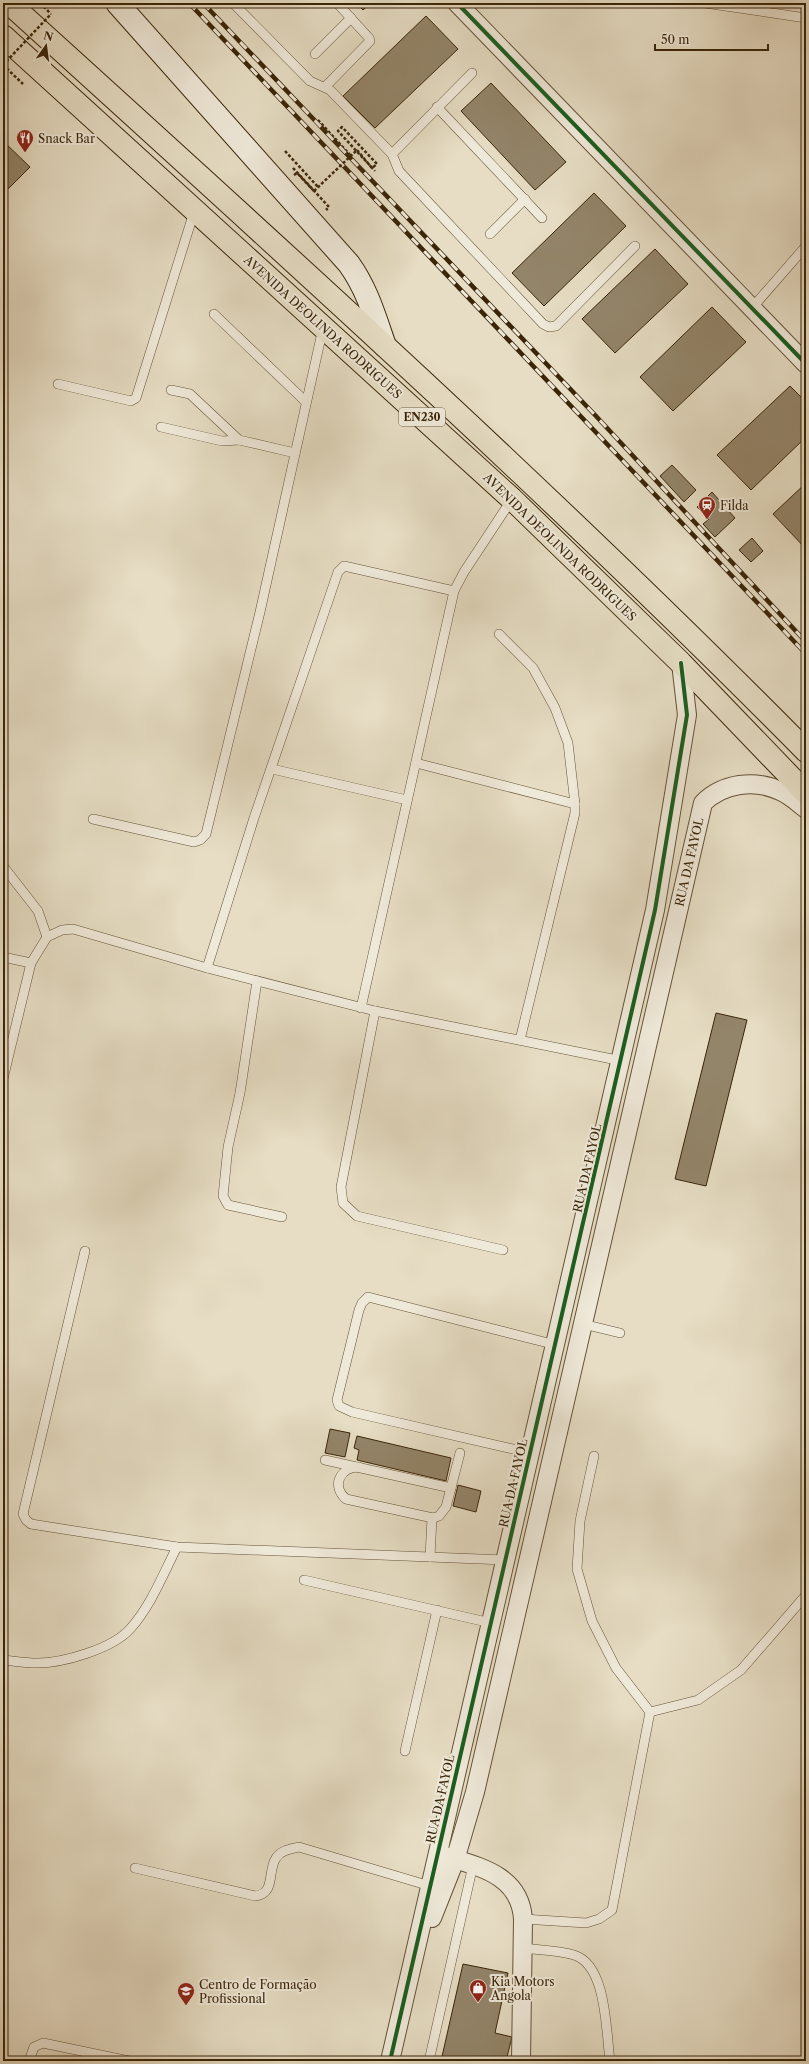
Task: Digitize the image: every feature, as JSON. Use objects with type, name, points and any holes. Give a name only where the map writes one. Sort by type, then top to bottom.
[{"type":"highway","name":"AVENIDA DEOLINDA RODRIGUES","points":[[9,3],[385,346],[696,640],[806,751]]},
{"type":"highway","name":"AVENIDA DEOLINDA RODRIGUES","points":[[3,36],[512,499],[681,664],[806,793]]},
{"type":"main road","points":[[117,3],[349,264],[361,282],[369,298],[385,346]]},
{"type":"street","points":[[457,3],[806,364]]},
{"type":"street","name":"RUA DA FAYOL","points":[[390,2061],[656,910],[687,715],[681,664]]},
{"type":"street","name":"RUA DA FAYOL","points":[[411,1968],[456,1860],[475,1792],[703,803],[710,795],[727,787],[746,784],[766,786],[781,791],[806,809]]},
{"type":"street","points":[[438,1854],[499,1875],[520,1900],[523,1919],[521,2061]]},
{"type":"lane","points":[[233,3],[310,81],[330,90],[392,154],[399,171],[543,324],[556,326],[635,246]]},
{"type":"lane","points":[[325,87],[370,41],[369,38],[337,3]]},
{"type":"lane","points":[[705,3],[806,18]]},
{"type":"lane","points":[[315,54],[351,18]]},
{"type":"lane","points":[[392,154],[472,73]]},
{"type":"lane","points":[[437,107],[542,218]]},
{"type":"lane","points":[[490,234],[525,199]]},
{"type":"lane","points":[[58,384],[131,401],[136,398],[195,210]]},
{"type":"lane","points":[[752,308],[806,246]]},
{"type":"lane","points":[[214,314],[306,402]]},
{"type":"lane","points":[[94,819],[194,842],[200,840],[206,834],[260,612],[323,327]]},
{"type":"lane","points":[[171,390],[190,394],[239,440]]},
{"type":"lane","points":[[161,427],[222,441],[239,440],[295,453]]},
{"type":"lane","points":[[361,1008],[454,591],[464,572],[512,499]]},
{"type":"lane","points":[[207,968],[335,576],[344,566],[454,591]]},
{"type":"lane","points":[[499,634],[533,668],[555,708],[568,742],[575,804],[575,813],[520,1040]]},
{"type":"lane","points":[[416,763],[575,804]]},
{"type":"lane","points":[[272,769],[407,800]]},
{"type":"lane","points":[[3,866],[38,911],[47,936]]},
{"type":"lane","points":[[3,1079],[31,963],[47,936],[62,930],[73,929],[207,968],[361,1008],[622,1061]]},
{"type":"lane","points":[[3,957],[31,963]]},
{"type":"lane","points":[[257,981],[240,1093],[228,1147],[223,1196],[228,1205],[282,1217]]},
{"type":"lane","points":[[375,1011],[341,1187],[343,1203],[357,1216],[503,1250]]},
{"type":"lane","points":[[85,1251],[23,1514],[26,1520],[31,1524],[177,1547],[506,1560]]},
{"type":"lane","points":[[530,1453],[352,1412],[340,1406],[337,1400],[359,1310],[362,1303],[368,1297],[556,1345]]},
{"type":"lane","points":[[583,1324],[620,1333]]},
{"type":"lane","points":[[359,1467],[348,1468],[340,1475],[338,1480],[339,1491],[346,1499],[432,1518],[439,1516],[443,1512],[460,1453]]},
{"type":"lane","points":[[523,1919],[586,1923],[599,1919],[612,1910],[650,1712],[616,1668],[595,1627],[577,1569],[580,1521],[594,1456]]},
{"type":"lane","points":[[325,1460],[451,1488]]},
{"type":"lane","points":[[430,1557],[432,1518]]},
{"type":"lane","points":[[3,1660],[38,1663],[78,1656],[108,1645],[129,1630],[145,1609],[177,1547]]},
{"type":"lane","points":[[304,1580],[491,1623]]},
{"type":"lane","points":[[650,1712],[698,1700],[741,1670],[806,1595]]},
{"type":"lane","points":[[405,1751],[437,1610]]},
{"type":"lane","points":[[135,1868],[260,1896],[266,1894],[268,1890],[276,1858],[285,1851],[299,1847],[430,1886]]},
{"type":"lane","points":[[429,2061],[473,1865]]},
{"type":"lane","points":[[522,1948],[575,1956],[588,1963],[600,1983],[610,2061]]},
{"type":"lane","points":[[29,2061],[34,2047],[43,2043],[129,2061]]},
{"type":"path","points":[[23,84],[3,66],[51,14],[40,3]]},
{"type":"path","points":[[318,120],[351,156]]},
{"type":"path","points":[[293,177],[297,173],[314,191],[351,156],[357,150],[372,168],[377,164],[342,127],[338,131],[375,171]]},
{"type":"path","points":[[285,151],[318,187]]},
{"type":"path","points":[[294,168],[329,206],[325,210],[320,205]]},
{"type":"building","points":[[356,3],[371,3],[363,10]]},
{"type":"building","points":[[426,16],[458,49],[375,128],[343,96]]},
{"type":"building","points":[[491,83],[566,162],[535,190],[461,111]]},
{"type":"building","points":[[3,141],[30,167],[3,194]]},
{"type":"building","points":[[594,193],[626,226],[544,306],[512,273]]},
{"type":"building","points":[[655,249],[688,284],[615,353],[582,319]]},
{"type":"building","points":[[712,307],[746,342],[673,411],[640,377]]},
{"type":"building","points":[[790,386],[806,402],[806,437],[751,490],[717,455]]},
{"type":"building","points":[[672,465],[696,490],[684,502],[660,476]]},
{"type":"building","points":[[806,483],[806,549],[773,514]]},
{"type":"building","points":[[712,492],[735,518],[715,537],[703,524],[709,519],[697,507]]},
{"type":"building","points":[[752,538],[763,551],[751,562],[739,550]]},
{"type":"building","points":[[716,1013],[747,1020],[706,1186],[675,1179]]},
{"type":"building","points":[[330,1429],[350,1433],[345,1457],[325,1453]]},
{"type":"building","points":[[357,1436],[451,1458],[446,1481],[357,1460],[359,1450],[354,1448]]},
{"type":"building","points":[[458,1485],[481,1491],[476,1512],[453,1506]]},
{"type":"building","name":"Kia Motors Angola","points":[[463,1964],[508,1973],[495,2033],[512,2037],[506,2061],[441,2061]]},
{"type":"railway","points":[[189,3],[806,654]]},
{"type":"railway","points":[[203,3],[595,415],[806,642]]},
{"type":"cycle path","points":[[457,3],[806,364]]},
{"type":"cycle path","points":[[390,2061],[655,910],[687,715],[681,663]]},
{"type":"place","name":"Snack Bar","points":[[25,153]]},
{"type":"place","name":"Filda","points":[[707,520]]},
{"type":"place","name":"Kia Motors Angola","points":[[478,2003]]},
{"type":"place","name":"Centro de Formação Profissional","points":[[186,2006]]}]
